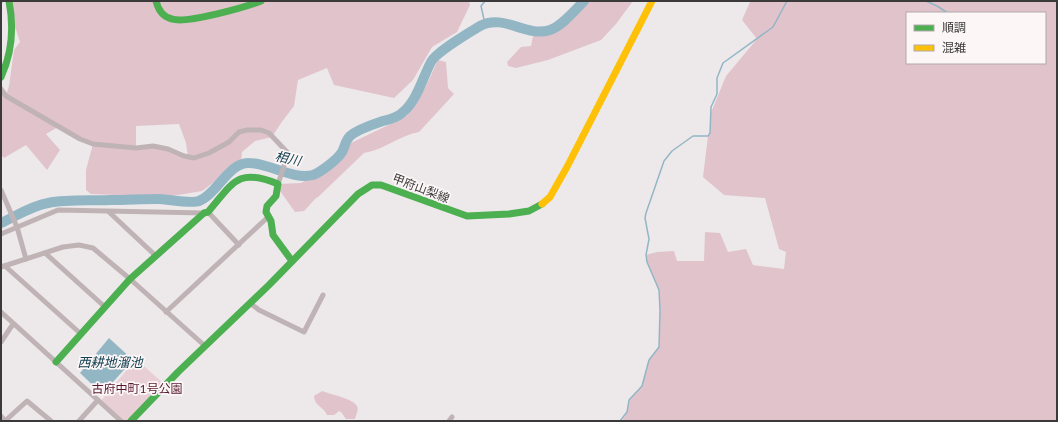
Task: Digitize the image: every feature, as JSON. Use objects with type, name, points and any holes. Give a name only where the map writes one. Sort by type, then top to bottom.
[{"type":"main road","points":[[1,77],[6,66],[13,23],[9,1]]},
{"type":"main road","points":[[156,1],[159,9],[165,15],[171,20],[180,21],[261,1]]},
{"type":"main road","name":"甲府山梨線","points":[[131,421],[204,346],[250,303],[358,194],[372,185],[381,185],[392,188],[467,216],[509,214],[529,210],[541,205],[550,197],[567,168],[652,1]]},
{"type":"main road","points":[[56,362],[130,279],[206,212],[241,178],[252,176],[278,184],[276,196],[266,208],[268,217],[272,221],[273,235],[292,261]]},
{"type":"street","points":[[1,89],[6,96],[80,139],[93,144],[136,148],[153,146],[168,149],[184,156],[194,158],[209,153],[229,142],[239,132],[247,130],[261,130],[268,133],[287,152],[285,166],[278,184]]},
{"type":"street","points":[[1,190],[16,225],[26,259]]},
{"type":"street","points":[[1,234],[16,225],[58,210],[109,212],[206,212],[239,245]]},
{"type":"street","points":[[109,212],[156,256]]},
{"type":"street","points":[[166,312],[268,217]]},
{"type":"street","points":[[3,266],[71,246],[86,246],[99,252],[204,346]]},
{"type":"street","points":[[45,253],[105,307]]},
{"type":"street","points":[[3,266],[80,334]]},
{"type":"street","points":[[250,303],[259,310],[304,332],[323,295]]},
{"type":"street","points":[[1,312],[121,421]]},
{"type":"street","points":[[1,342],[13,324]]},
{"type":"street","points":[[79,421],[98,400]]},
{"type":"street","points":[[1,416],[5,421],[28,401],[51,421]]},
{"type":"green space","name":"古府中町1号公園","points":[[136,359],[165,385],[131,421],[121,421],[100,402]]},
{"type":"shaded area","points":[[11,1],[469,1],[470,5],[457,32],[432,47],[413,80],[394,98],[334,85],[327,68],[298,80],[294,106],[272,137],[255,141],[242,152],[241,162],[202,191],[166,197],[91,194],[86,190],[86,170],[93,144],[58,127],[46,134],[60,150],[47,170],[26,145],[4,158],[1,155],[1,89],[6,95],[9,86],[14,50],[20,42],[14,23]],"holes":[[[179,124],[186,143],[188,157],[153,146],[136,148],[136,126]]]},
{"type":"shaded area","points":[[584,1],[633,1],[616,24],[601,40],[548,60],[516,68],[508,66],[507,62],[521,47],[531,46],[534,31],[550,30],[558,25]]},
{"type":"shaded area","points":[[749,1],[1057,1],[1057,421],[622,421],[627,412],[629,400],[642,386],[649,360],[659,347],[659,290],[647,262],[646,255],[657,252],[674,251],[677,261],[704,261],[705,232],[720,233],[728,252],[746,249],[753,265],[784,269],[786,252],[779,249],[765,198],[724,195],[703,177],[708,136],[710,133],[710,115],[726,76],[757,39],[742,20],[750,2]]},
{"type":"shaded area","points":[[438,60],[446,62],[448,88],[454,94],[419,132],[405,136],[378,149],[364,153],[304,211],[295,212],[278,188],[278,184],[301,183],[326,170],[341,156],[345,148],[351,143],[407,116],[426,86]]},
{"type":"shaded area","points":[[322,391],[355,403],[358,409],[355,419],[346,419],[339,411],[334,415],[327,415],[314,399],[314,396]]},
{"type":"water","name":"西耕地溜池","points":[[109,338],[133,360],[102,394],[80,373]]},
{"type":"waterway","points":[[1,5],[2,1]]},
{"type":"waterway","points":[[485,1],[481,6],[485,24]]},
{"type":"waterway","name":"相川","points":[[1,223],[36,206],[56,202],[158,199],[195,202],[212,192],[229,173],[242,164],[257,164],[297,175],[313,175],[325,168],[337,158],[342,152],[350,136],[368,126],[394,118],[402,113],[412,102],[434,58],[461,38],[480,26],[498,22],[532,31],[541,32],[550,30],[564,21],[584,1]]},
{"type":"waterway","points":[[620,421],[627,412],[629,400],[642,386],[649,360],[659,347],[659,290],[647,262],[646,255],[649,239],[645,218],[664,161],[672,151],[693,136],[708,136],[710,133],[711,107],[717,94],[717,78],[723,63],[773,27],[787,1]]},
{"type":"waterway","points":[[926,1],[946,12]]},
{"type":"traffic: fast","points":[[1,77],[8,59],[11,40],[12,30],[9,1]]},
{"type":"traffic: fast","points":[[156,1],[158,7],[164,15],[169,18],[179,20],[216,14],[261,1]]},
{"type":"traffic: fast","points":[[56,362],[130,279],[204,213],[208,212],[230,186],[244,178],[253,177],[278,184],[276,196],[267,206],[266,212],[271,221],[273,235],[292,261]]},
{"type":"traffic: fast","points":[[131,421],[178,372],[269,285],[358,194],[372,185],[381,185],[467,216],[509,214],[529,211],[542,204]]},
{"type":"traffic: slow","points":[[542,204],[550,197],[567,167],[652,1]]}]
